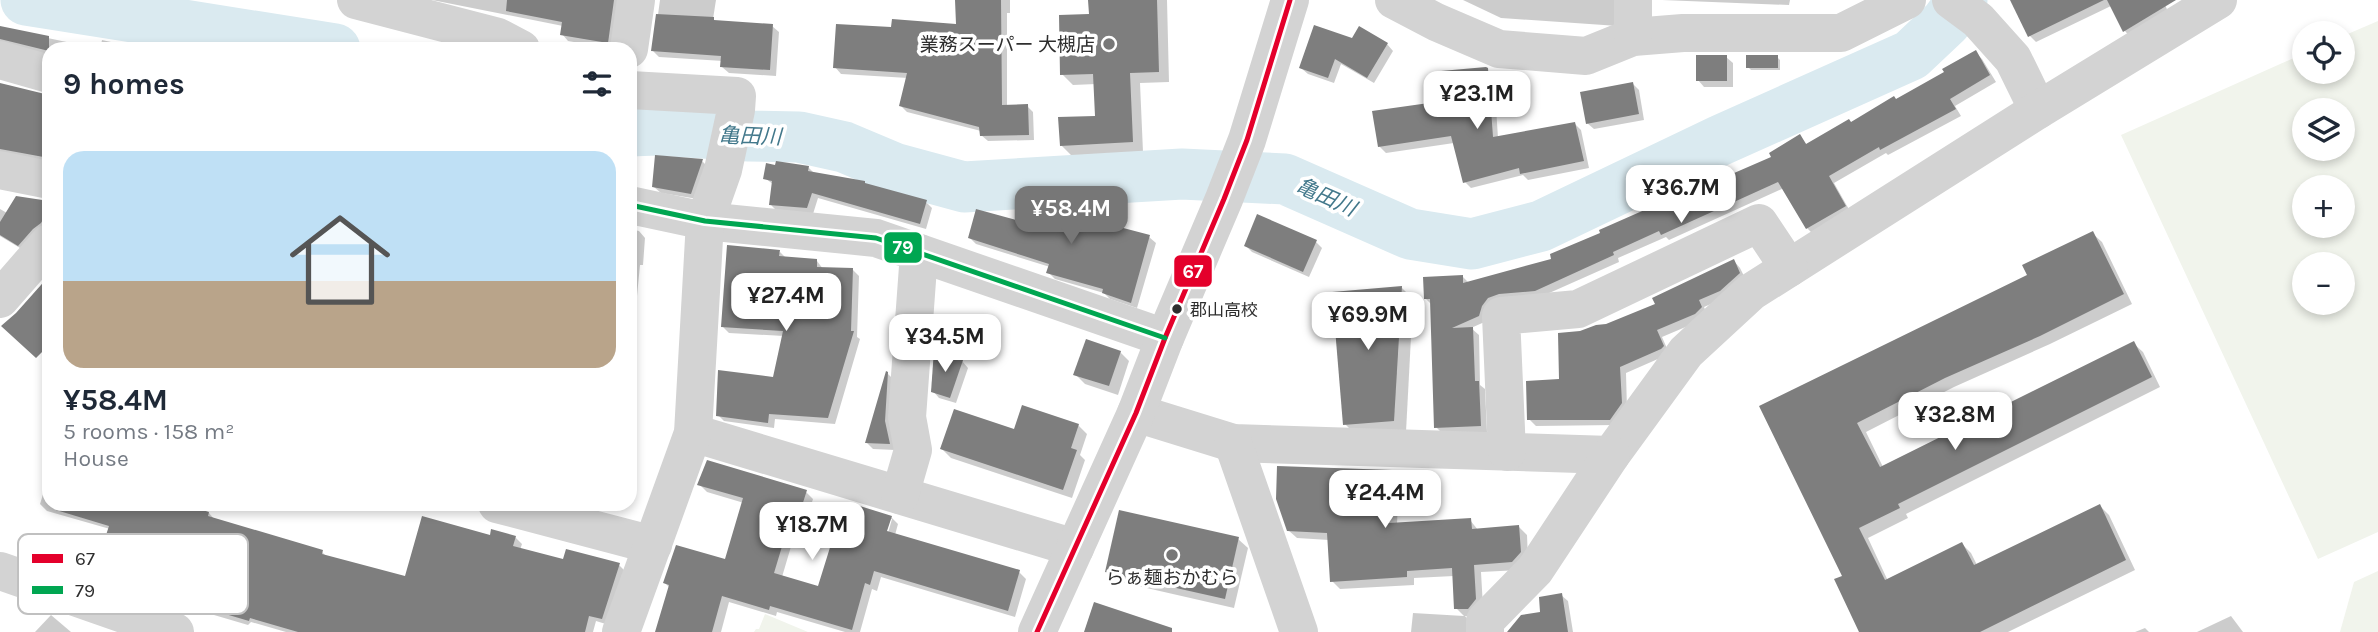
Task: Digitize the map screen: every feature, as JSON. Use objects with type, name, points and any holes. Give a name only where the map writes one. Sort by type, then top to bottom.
[{"type":"street","points":[[356,0],[414,8],[508,42]]},
{"type":"street","points":[[630,42],[636,0]]},
{"type":"street","points":[[1037,632],[1136,413],[1224,199],[1247,140],[1290,0]]},
{"type":"street","points":[[1394,0],[1436,22],[1499,49],[1586,56],[1633,19],[1683,33],[1841,33],[1907,0]]},
{"type":"street","points":[[1485,632],[1485,621],[1535,570],[1611,456],[1686,352],[1751,292],[2038,110],[2218,0]]},
{"type":"street","points":[[1964,10],[2013,59],[2038,110]]},
{"type":"street","points":[[0,60],[42,72]]},
{"type":"street","points":[[621,632],[693,433],[705,221],[728,152],[737,96],[637,90]]},
{"type":"street","points":[[0,170],[42,179]]},
{"type":"street","points":[[637,206],[705,221],[876,238],[1165,338]]},
{"type":"street","points":[[1507,452],[1501,316],[1578,309],[1759,223],[1788,268]]},
{"type":"street","points":[[0,299],[42,251]]},
{"type":"street","points":[[900,495],[913,450],[907,417],[919,253]]},
{"type":"street","points":[[1136,413],[1233,443],[1611,456]]},
{"type":"street","points":[[693,433],[1075,548]]},
{"type":"street","points":[[1233,443],[1299,632]]},
{"type":"street","points":[[528,511],[653,545]]},
{"type":"street","points":[[111,614],[175,632]]},
{"type":"shaded area","points":[[2378,21],[2378,532],[2318,559],[2121,135],[2292,59],[2292,84],[2355,84],[2355,31]]},
{"type":"shaded area","points":[[2378,571],[2378,632],[2340,632],[2354,582]]},
{"type":"shaded area","points":[[765,614],[808,632],[754,632],[759,629]]},
{"type":"building","points":[[507,0],[614,0],[608,42],[560,35],[562,22],[506,11]]},
{"type":"building","points":[[955,0],[1001,0],[1002,105],[1028,104],[1029,135],[980,136],[979,127],[899,106],[907,73],[833,68],[836,24],[891,27],[892,19],[956,24]]},
{"type":"building","name":"業務スーパー 大槻店","points":[[1088,0],[1157,0],[1159,72],[1130,73],[1133,142],[1060,146],[1058,117],[1095,116],[1093,74],[1060,75],[1059,15],[1089,14]]},
{"type":"building","points":[[2010,0],[2104,0],[2028,37]]},
{"type":"building","points":[[2107,0],[2176,0],[2123,32]]},
{"type":"building","points":[[656,14],[773,24],[770,70],[720,67],[721,56],[651,51]]},
{"type":"building","points":[[1314,25],[1352,38],[1359,26],[1388,43],[1367,78],[1335,59],[1328,78],[1299,68]]},
{"type":"building","points":[[0,26],[49,36],[49,42],[42,42],[42,49],[0,39]]},
{"type":"building","points":[[1976,50],[1990,75],[1950,99],[1956,109],[1880,150],[1879,147],[1829,176],[1846,206],[1806,229],[1778,182],[1661,235],[1659,231],[1535,291],[1499,294],[1488,298],[1479,316],[1452,328],[1473,327],[1475,381],[1479,381],[1481,426],[1434,428],[1430,299],[1424,299],[1423,277],[1463,275],[1463,283],[1551,259],[1550,254],[1600,233],[1599,230],[1649,208],[1648,206],[1693,186],[1695,190],[1771,157],[1769,153],[1800,134],[1806,144],[1849,119],[1851,122],[1894,96],[1896,99],[1944,72],[1942,69]]},
{"type":"building","points":[[1696,55],[1727,55],[1727,81],[1696,81]]},
{"type":"building","points":[[1746,55],[1778,55],[1778,68],[1746,68]]},
{"type":"building","points":[[1486,67],[1493,137],[1575,122],[1584,161],[1520,174],[1519,168],[1463,183],[1451,136],[1378,147],[1372,111],[1443,101],[1441,71]]},
{"type":"building","points":[[1633,82],[1639,114],[1586,124],[1580,92]]},
{"type":"building","points":[[0,83],[42,93],[42,157],[0,149]]},
{"type":"building","points":[[655,155],[703,159],[691,194],[652,187]]},
{"type":"building","points":[[776,161],[809,166],[808,171],[865,181],[927,200],[920,224],[812,193],[807,208],[769,205],[772,181],[763,179],[766,163],[775,165]]},
{"type":"building","points":[[16,196],[42,200],[42,221],[18,246],[0,235],[0,222]]},
{"type":"building","points":[[1068,201],[1111,214],[1108,224],[1150,235],[1131,303],[1102,293],[1103,289],[1046,273],[1049,264],[968,238],[976,209],[1023,222],[1027,206],[1063,217]]},
{"type":"building","points":[[1257,214],[1317,240],[1303,272],[1244,246]]},
{"type":"building","points":[[2093,231],[2124,294],[2040,336],[1945,378],[1857,423],[1880,467],[2134,341],[2152,377],[1898,504],[1900,508],[1859,528],[1885,580],[1962,542],[1974,565],[2100,504],[2126,560],[1980,632],[1859,632],[1834,579],[1842,576],[1759,406],[2027,275],[2022,265]]},
{"type":"building","points":[[727,245],[780,250],[779,256],[817,259],[817,267],[853,268],[851,331],[854,331],[828,418],[769,414],[768,423],[716,416],[718,370],[773,377],[783,331],[721,327]]},
{"type":"building","points":[[1734,259],[1740,273],[1720,291],[1699,300],[1702,307],[1695,314],[1657,330],[1664,346],[1661,349],[1620,367],[1622,403],[1610,420],[1527,420],[1526,381],[1559,379],[1558,333],[1606,324],[1655,304],[1652,298]]},
{"type":"building","points":[[42,284],[42,352],[36,358],[1,326]]},
{"type":"building","points":[[1402,286],[1394,421],[1343,425],[1332,292]]},
{"type":"building","points":[[1086,339],[1121,351],[1109,386],[1073,375]]},
{"type":"building","points":[[934,350],[963,360],[950,398],[931,392]]},
{"type":"building","points":[[886,371],[885,421],[890,444],[865,443]]},
{"type":"building","points":[[1022,405],[1079,424],[1071,448],[1077,450],[1063,490],[940,449],[954,409],[1014,429]]},
{"type":"building","points":[[707,460],[807,490],[800,512],[793,510],[774,573],[818,586],[847,502],[892,516],[887,531],[1020,570],[1008,611],[874,571],[870,585],[865,583],[852,630],[770,606],[769,610],[722,596],[712,632],[655,632],[669,585],[663,583],[676,545],[725,559],[743,498],[697,485]]},
{"type":"building","points":[[1277,466],[1392,470],[1389,523],[1471,518],[1472,529],[1519,525],[1521,552],[1512,562],[1474,565],[1476,599],[1468,609],[1454,609],[1452,568],[1407,571],[1407,577],[1330,582],[1327,533],[1287,531],[1276,499]]},
{"type":"building","name":"らぁ麺おかむら","points":[[1119,510],[1239,537],[1225,599],[1105,572]]},
{"type":"building","points":[[59,511],[206,511],[209,512],[208,516],[323,550],[322,554],[405,576],[422,516],[490,535],[491,529],[516,536],[513,546],[563,559],[566,549],[620,563],[602,619],[589,616],[585,632],[298,632],[225,614],[248,614],[248,534],[106,534],[109,526]]},
{"type":"building","points":[[1562,593],[1568,632],[1507,632],[1521,615],[1540,612],[1539,597]]},
{"type":"building","points":[[1094,602],[1172,628],[1172,632],[1084,632]]},
{"type":"waterway","name":"亀田川","points":[[26,0],[291,42]]},
{"type":"waterway","name":"亀田川","points":[[637,131],[799,137],[844,147],[894,168],[964,187],[1182,174],[1285,179],[1410,234],[1472,244],[1541,226],[1721,140],[1911,55],[1946,22],[1962,0]]},
{"type":"transit line","name":"67","points":[[1037,632],[1136,413],[1224,199],[1247,140],[1290,0]]},
{"type":"transit line","name":"79","points":[[637,206],[705,221],[876,238],[1165,338]]},
{"type":"place","name":"業務スーパー 大槻店","points":[[1109,44]]},
{"type":"place","name":"郡山高校","points":[[1177,309]]},
{"type":"place","name":"らぁ麺おかむら","points":[[1172,555]]}]
